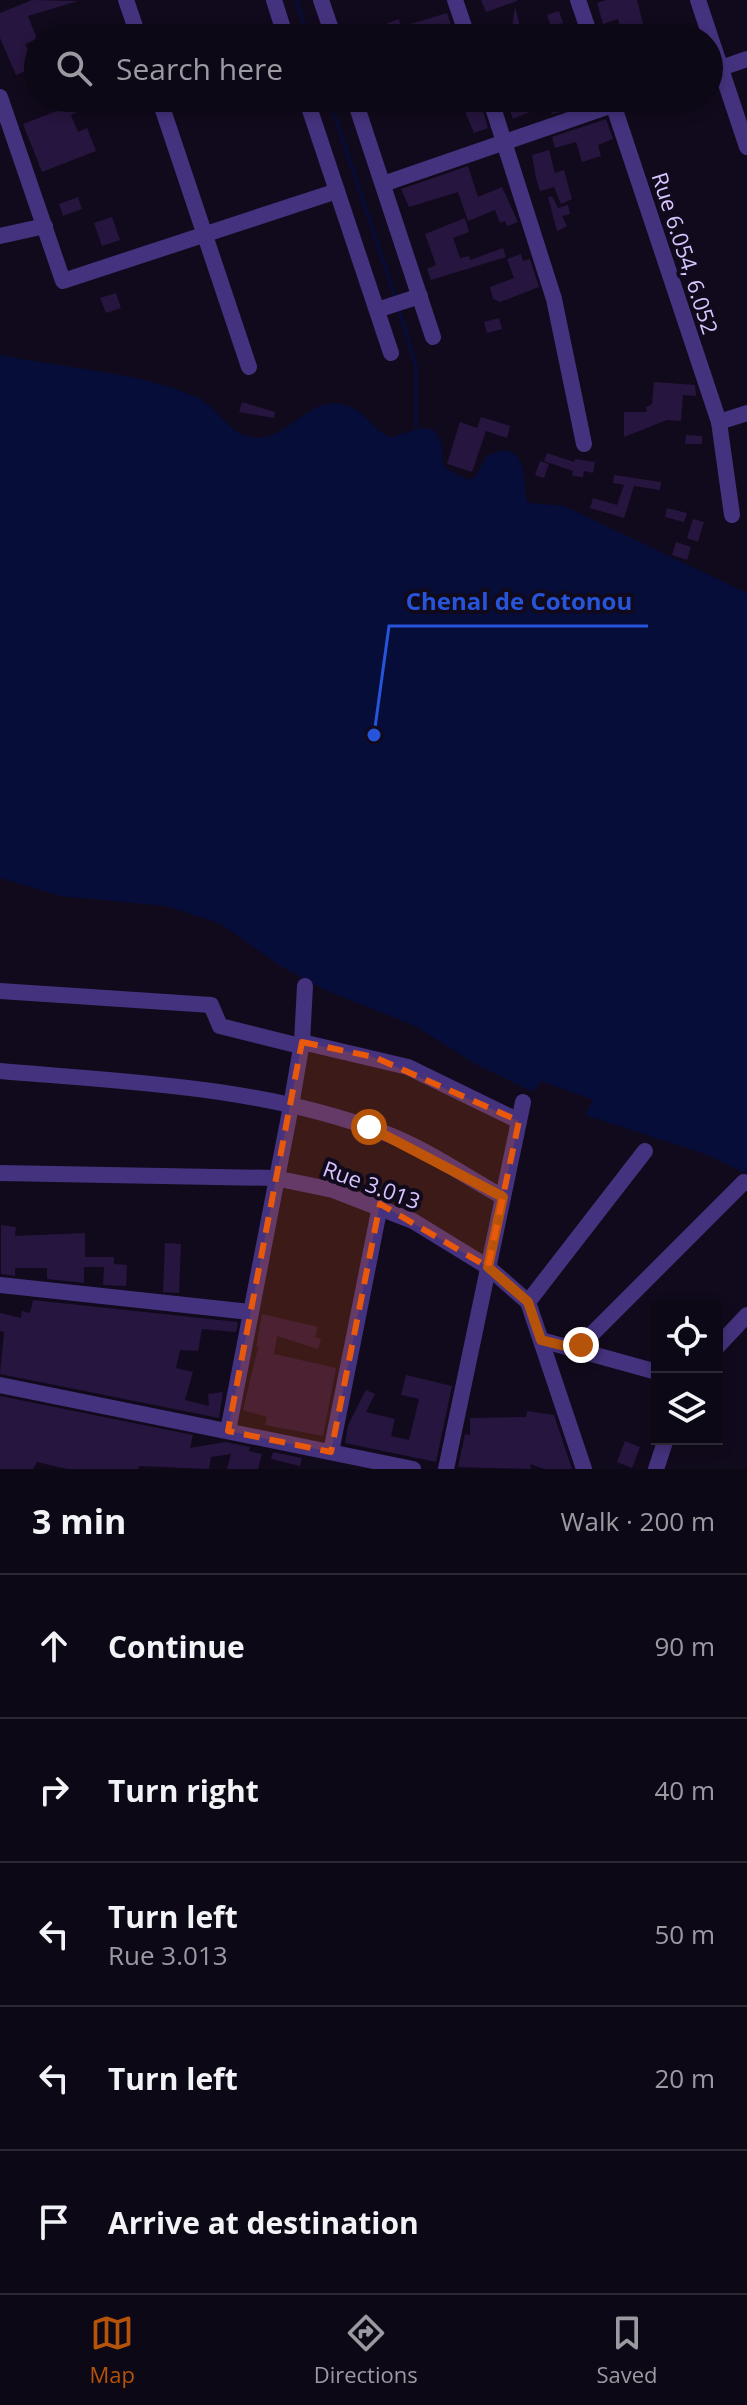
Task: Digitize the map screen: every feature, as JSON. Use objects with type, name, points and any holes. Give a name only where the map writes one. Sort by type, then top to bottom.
[{"type":"street","points":[[126,0],[134,24]]},
{"type":"street","points":[[274,0],[282,24]]},
{"type":"street","points":[[321,0],[329,24]]},
{"type":"street","points":[[455,0],[463,24]]},
{"type":"street","points":[[578,0],[586,24]]},
{"type":"street","points":[[698,0],[704,24]]},
{"type":"street","points":[[723,67],[747,59]]},
{"type":"street","points":[[723,89],[747,147]]},
{"type":"street","points":[[0,97],[63,281],[337,191]]},
{"type":"street","points":[[164,112],[249,367]]},
{"type":"street","points":[[311,112],[382,309],[391,353]]},
{"type":"street","points":[[359,112],[383,184],[413,298],[433,337]]},
{"type":"street","points":[[495,112],[552,291],[584,444]]},
{"type":"street","points":[[383,184],[583,112]]},
{"type":"street","name":"Rue 6.054, 6.052","points":[[616,112],[719,422],[732,515]]},
{"type":"street","points":[[0,236],[45,226]]},
{"type":"street","points":[[382,309],[413,298]]},
{"type":"street","points":[[719,422],[747,413]]},
{"type":"street","points":[[228,1431],[291,1106],[301,1044],[305,986]]},
{"type":"street","points":[[0,991],[211,1005],[220,1026],[408,1067],[519,1121]]},
{"type":"street","points":[[0,1071],[246,1095],[291,1106],[380,1131],[503,1197]]},
{"type":"street","points":[[446,1469],[523,1102]]},
{"type":"street","points":[[528,1302],[645,1151]]},
{"type":"street","name":"Rue 3.013","points":[[0,1173],[275,1178],[333,1190],[380,1206],[438,1235],[488,1267],[528,1302],[584,1469]]},
{"type":"street","points":[[577,1349],[744,1182]]},
{"type":"street","points":[[331,1452],[380,1206]]},
{"type":"street","points":[[0,1285],[250,1312]]},
{"type":"street","points":[[723,1341],[747,1315]]},
{"type":"street","points":[[541,1340],[651,1370]]},
{"type":"street","points":[[0,1385],[413,1469]]},
{"type":"street","points":[[656,1469],[664,1445]]},
{"type":"highlighted area","points":[[302,1042],[374,1057],[519,1121],[488,1267],[380,1204],[331,1452],[228,1431]]},
{"type":"shaded area","points":[[0,355],[128,377],[177,389],[205,402],[235,430],[251,437],[276,433],[320,406],[333,403],[346,405],[390,437],[418,429],[432,430],[441,442],[445,468],[468,480],[475,477],[487,456],[501,451],[511,452],[518,457],[522,466],[528,503],[564,506],[747,593],[747,1174],[705,1154],[585,1115],[593,1100],[541,1081],[533,1092],[474,1063],[415,1026],[323,989],[279,965],[221,924],[166,906],[60,896],[0,878]]},
{"type":"building","points":[[32,0],[78,1],[28,16],[31,24],[24,24],[24,72],[16,75],[0,38],[0,13]]},
{"type":"building","points":[[481,0],[517,0],[517,1],[486,12]]},
{"type":"building","points":[[637,0],[643,24],[619,24],[618,19],[603,24],[597,3]]},
{"type":"building","points":[[515,7],[519,24],[513,24]]},
{"type":"building","points":[[559,11],[563,23],[550,24],[547,15]]},
{"type":"building","points":[[447,13],[451,24],[411,24]]},
{"type":"building","points":[[54,112],[78,112],[71,115],[78,132],[87,128],[96,151],[42,172],[23,124]]},
{"type":"building","points":[[465,112],[483,112],[488,128],[474,133]]},
{"type":"building","points":[[511,112],[530,112],[513,119]]},
{"type":"building","points":[[606,119],[613,139],[598,145],[601,156],[582,162],[576,142],[555,148],[552,137]]},
{"type":"building","points":[[549,150],[555,173],[564,170],[572,199],[561,204],[554,187],[540,191],[536,178],[532,155]]},
{"type":"building","points":[[468,166],[478,197],[502,187],[518,222],[507,226],[505,221],[500,223],[495,210],[468,221],[458,192],[409,207],[401,189]]},
{"type":"building","points":[[552,196],[558,208],[568,205],[570,214],[562,216],[567,226],[557,231],[548,197]]},
{"type":"building","points":[[78,197],[82,209],[63,216],[59,204]]},
{"type":"building","points":[[112,217],[120,240],[102,246],[94,223]]},
{"type":"building","points":[[465,218],[469,232],[453,238],[460,258],[469,256],[470,260],[503,248],[506,257],[431,280],[427,269],[436,265],[425,234]]},
{"type":"building","points":[[521,254],[523,261],[530,259],[539,287],[500,302],[493,299],[490,287],[514,278],[507,259]]},
{"type":"building","points":[[116,293],[121,308],[106,313],[100,298]]},
{"type":"building","points":[[499,318],[502,329],[487,333],[484,322]]},
{"type":"building","points":[[654,382],[695,385],[696,396],[683,395],[681,421],[667,420],[624,437],[624,412],[647,412],[646,407],[652,404]]},
{"type":"building","points":[[242,402],[275,412],[274,418],[239,412]]},
{"type":"building","points":[[481,417],[510,426],[507,438],[486,431],[472,472],[447,464],[460,422],[477,428]]},
{"type":"building","points":[[686,435],[702,436],[702,444],[685,444]]},
{"type":"building","points":[[547,453],[574,462],[575,459],[595,462],[593,473],[584,471],[583,477],[572,476],[573,471],[544,461]]},
{"type":"building","points":[[540,461],[549,464],[544,478],[535,475]]},
{"type":"building","points":[[614,475],[661,482],[660,490],[634,486],[624,518],[590,508],[593,498],[617,505],[624,485],[613,483]]},
{"type":"building","points":[[667,508],[687,513],[684,522],[665,517]]},
{"type":"building","points":[[693,519],[704,522],[698,542],[687,538]]},
{"type":"building","points":[[676,542],[691,547],[687,560],[672,555]]},
{"type":"building","points":[[1,1225],[16,1227],[15,1236],[85,1233],[85,1257],[114,1257],[114,1264],[127,1265],[126,1286],[103,1285],[104,1267],[84,1267],[84,1283],[47,1279],[47,1268],[15,1268],[15,1276],[1,1274]]},
{"type":"building","points":[[165,1243],[181,1244],[179,1293],[163,1292]]},
{"type":"building","points":[[33,1300],[238,1322],[236,1332],[202,1329],[198,1351],[180,1350],[176,1368],[193,1372],[185,1400],[209,1406],[208,1394],[223,1392],[219,1418],[0,1374],[4,1332],[0,1331],[0,1313],[21,1318],[22,1311],[30,1313]]},
{"type":"building","points":[[262,1314],[318,1327],[315,1337],[321,1339],[318,1349],[277,1336],[274,1354],[336,1368],[323,1436],[265,1425],[267,1417],[243,1410],[258,1347]]},
{"type":"building","points":[[406,1375],[452,1386],[436,1462],[345,1443],[348,1425],[366,1390],[375,1394],[366,1412],[395,1419],[391,1436],[409,1440],[419,1399],[401,1395]]},
{"type":"building","points":[[0,1396],[193,1435],[190,1448],[225,1442],[250,1447],[249,1451],[262,1454],[258,1469],[227,1469],[231,1454],[211,1457],[209,1469],[139,1466],[138,1469],[67,1469],[37,1462],[33,1469],[0,1469]]},
{"type":"building","points":[[527,1411],[554,1415],[572,1469],[544,1469],[530,1464],[531,1469],[458,1467],[465,1434],[470,1435],[470,1418],[526,1417]]},
{"type":"building","points":[[625,1441],[640,1447],[632,1468],[617,1462]]},
{"type":"building","points":[[273,1452],[302,1458],[300,1466],[271,1459]]},
{"type":"waterway","points":[[296,0],[304,24]]},
{"type":"waterway","points":[[334,112],[396,299]]},
{"type":"waterway","points":[[399,310],[416,366],[416,428]]},
{"type":"place","name":"Chenal de Cotonou","points":[[374,735]]},
{"type":"route","points":[[369,1127],[503,1197],[488,1267],[528,1302],[541,1340],[577,1349],[581,1345]]}]
